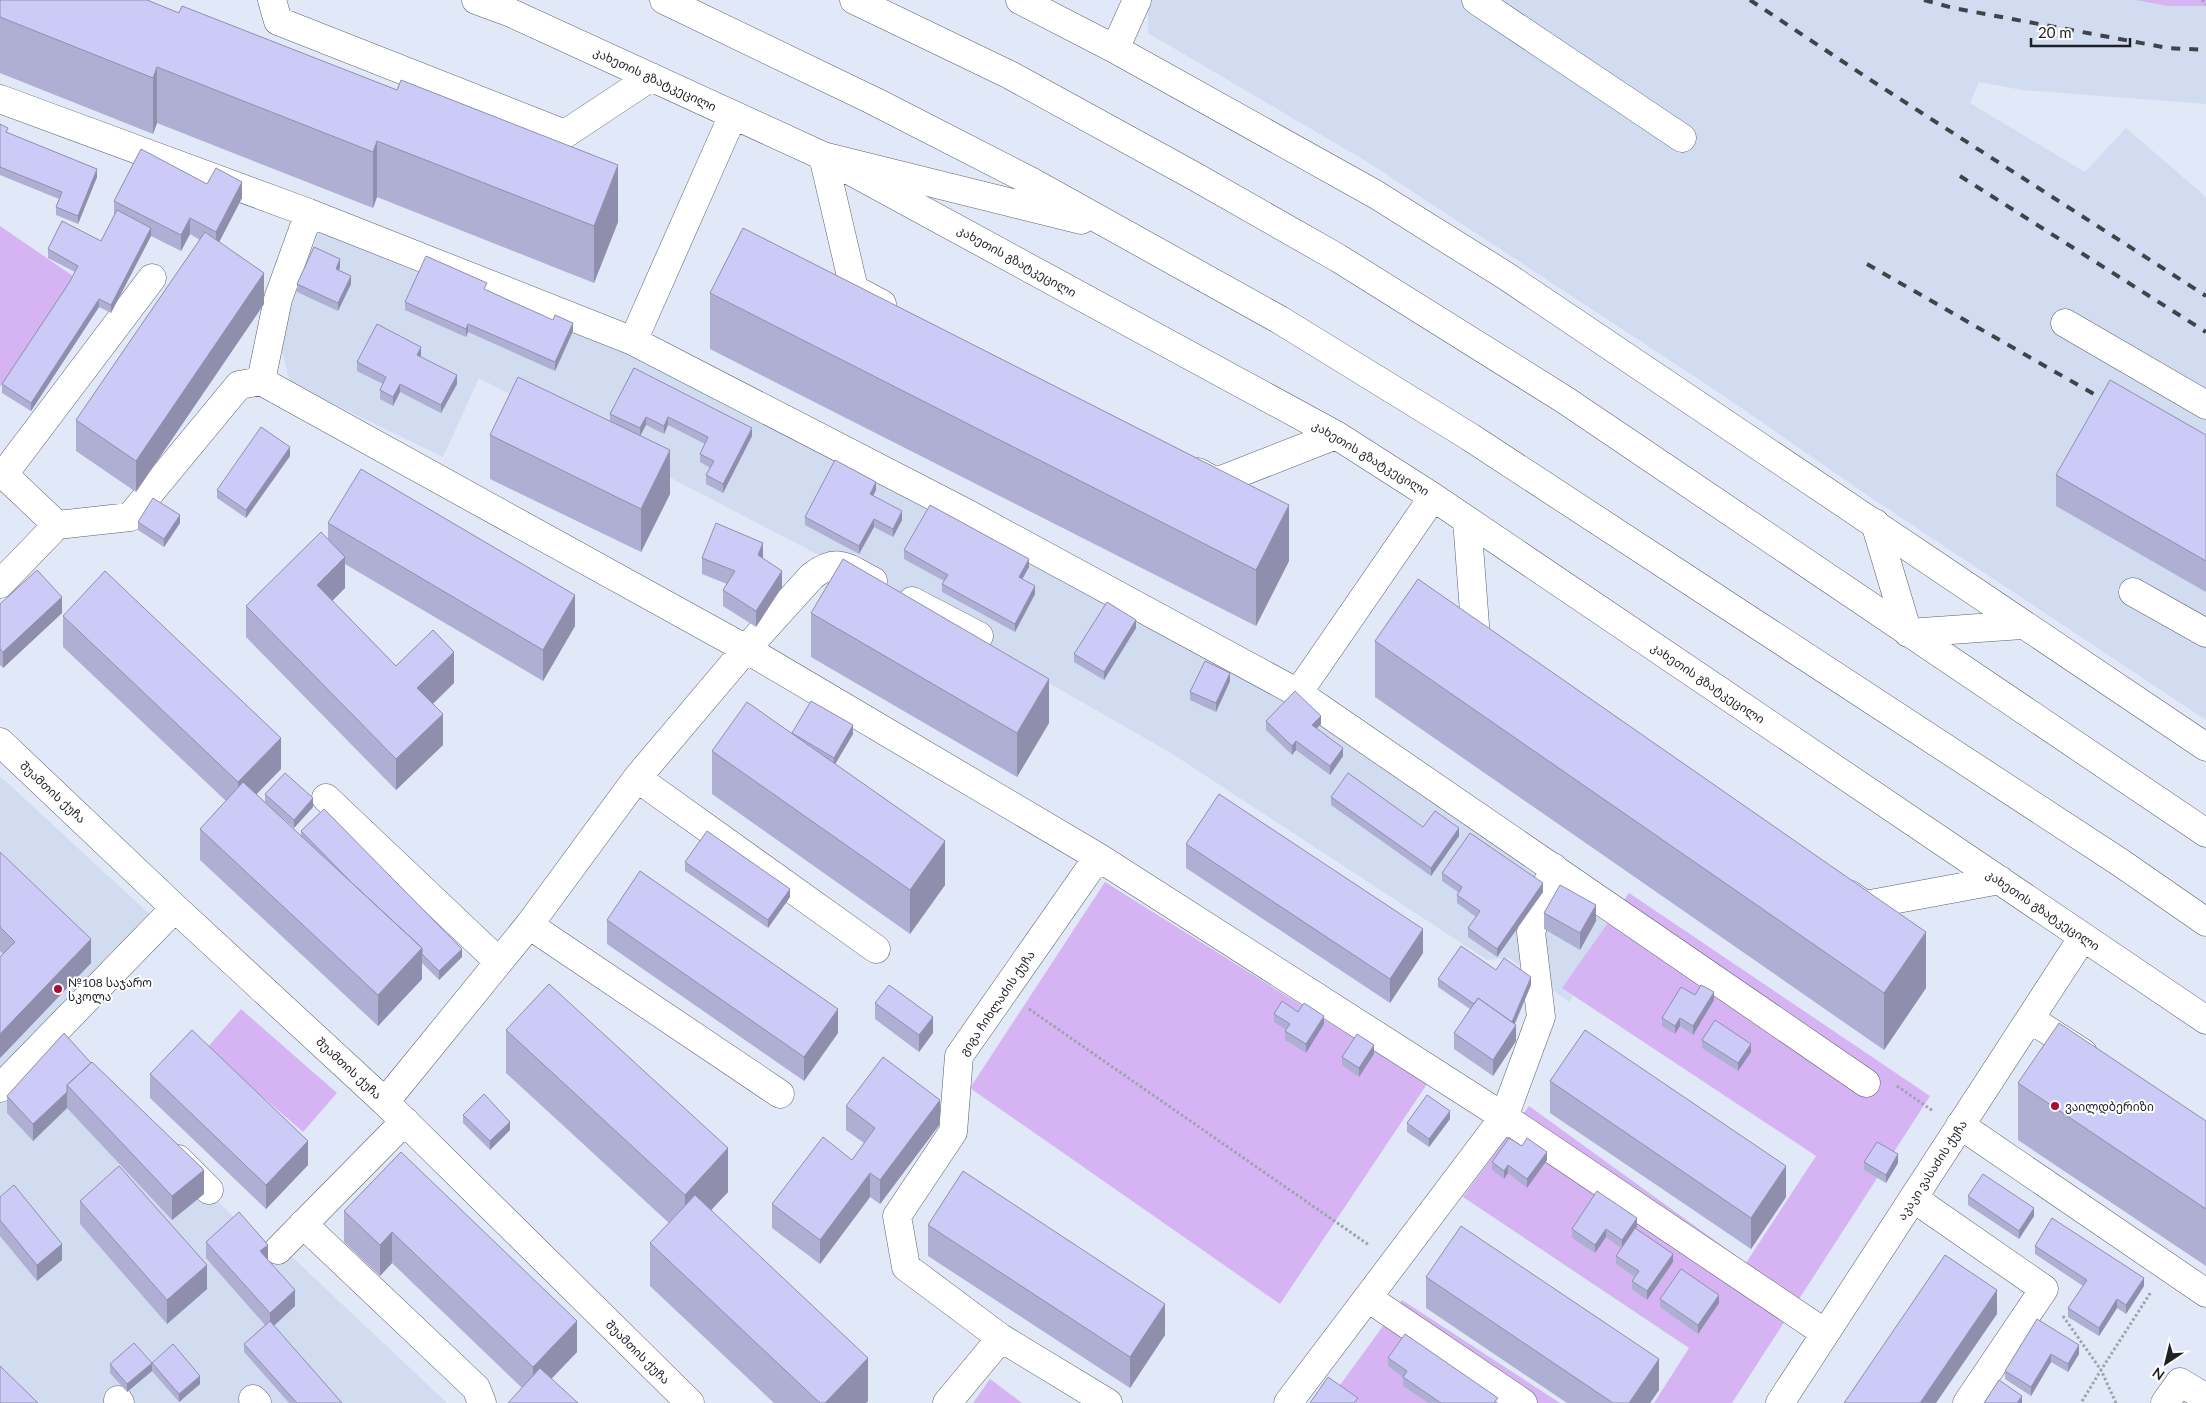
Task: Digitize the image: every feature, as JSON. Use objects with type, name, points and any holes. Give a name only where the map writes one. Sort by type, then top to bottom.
[{"type":"main road","points":[[272,0],[278,21],[565,134],[651,78]]},
{"type":"main road","name":"კახეთის გზატკეცილი","points":[[476,0],[509,12],[823,156],[1336,435],[1434,496],[2206,1020]]},
{"type":"main road","points":[[664,0],[874,101],[1121,230],[1280,320],[1470,437],[2113,858],[2206,922]]},
{"type":"main road","points":[[854,0],[1010,75],[1338,258],[1565,400],[2206,833]]},
{"type":"main road","points":[[1020,0],[1115,49],[1375,194],[1489,265],[1875,523],[2022,625],[2206,748]]},
{"type":"main road","points":[[1115,49],[1137,0]]},
{"type":"main road","points":[[1476,0],[1682,138]]},
{"type":"main road","points":[[0,99],[309,213],[633,341],[968,514],[1298,693],[1866,1083]]},
{"type":"main road","points":[[633,341],[733,115]]},
{"type":"main road","points":[[906,316],[854,289],[823,156],[1121,230]]},
{"type":"main road","points":[[261,381],[278,299],[309,213]]},
{"type":"main road","points":[[57,525],[2,472],[152,278]]},
{"type":"main road","points":[[2065,323],[2206,405]]},
{"type":"main road","points":[[0,584],[57,525],[130,517],[239,385],[261,381],[746,649],[1098,857],[1504,1117],[1826,1333]]},
{"type":"main road","points":[[1173,459],[1216,482],[1336,435]]},
{"type":"main road","points":[[1298,693],[1434,496]]},
{"type":"main road","points":[[1467,520],[1476,638],[1508,660]]},
{"type":"main road","points":[[1875,523],[1908,632]]},
{"type":"main road","points":[[385,1102],[529,925],[637,778],[746,649],[812,576],[825,566],[841,565],[979,636]]},
{"type":"main road","points":[[2133,592],[2206,633]]},
{"type":"main road","points":[[1908,632],[2022,625]]},
{"type":"main road","name":"შუამთის ქუჩა","points":[[0,742],[175,908],[405,1121],[690,1403]]},
{"type":"main road","points":[[637,778],[876,949]]},
{"type":"main road","points":[[326,798],[499,962]]},
{"type":"main road","name":"გიგა ჩიხლაძის ქუჩა","points":[[1098,857],[959,1056],[953,1132],[897,1216],[906,1267],[1001,1338],[1108,1403]]},
{"type":"main road","points":[[1288,1403],[1504,1117],[1541,1017],[1532,932],[1552,867]]},
{"type":"main road","points":[[1832,882],[1865,905],[2000,880]]},
{"type":"main road","points":[[0,1088],[175,908]]},
{"type":"main road","points":[[529,925],[780,1094]]},
{"type":"main road","name":"აკაკი ვასაძის ქუჩა","points":[[1780,1403],[2083,937]]},
{"type":"main road","points":[[2030,1018],[2106,1068]]},
{"type":"main road","points":[[278,1250],[405,1121]]},
{"type":"main road","points":[[1960,1126],[2206,1293]]},
{"type":"main road","points":[[160,1142],[209,1190]]},
{"type":"main road","points":[[1913,1198],[2044,1289],[1967,1403]]},
{"type":"main road","points":[[303,1224],[476,1388],[482,1403]]},
{"type":"main road","points":[[1368,1298],[1523,1403]]},
{"type":"main road","points":[[947,1403],[1001,1338]]},
{"type":"main road","points":[[2166,1403],[2180,1382],[2206,1398]]},
{"type":"path","points":[[2202,0],[2206,4]]},
{"type":"path","points":[[1004,991],[1394,1262]]},
{"type":"path","points":[[1866,1083],[1880,1075],[1934,1111]]},
{"type":"path","points":[[2081,1403],[2168,1267]]},
{"type":"path","points":[[2044,1289],[2101,1370],[2116,1403]]},
{"type":"shaded area","points":[[1148,0],[2135,0],[2167,6],[2206,6],[2206,104],[2022,90],[1979,82],[1970,103],[2085,172],[2126,128],[2206,197],[2206,720],[1864,493],[1724,396],[1369,163],[1148,33]]},
{"type":"shaded area","points":[[2135,0],[2206,0],[2206,6],[2167,6]]},
{"type":"shaded area","points":[[323,220],[590,331],[1292,693],[1625,921],[1569,1002],[1509,958],[1487,960],[1171,753],[886,590],[479,378],[443,457],[290,383],[279,339]]},
{"type":"shaded area","points":[[0,226],[76,278],[0,387]]},
{"type":"shaded area","points":[[0,776],[171,934],[62,1043],[100,1088],[274,1256],[289,1254],[447,1403],[0,1403]]},
{"type":"shaded area","points":[[1105,882],[1427,1084],[1280,1304],[970,1088]]},
{"type":"shaded area","points":[[1629,893],[1930,1096],[1732,1403],[1654,1403],[1689,1348],[1463,1197],[1529,1106],[1746,1263],[1816,1156],[1562,988]]},
{"type":"shaded area","points":[[241,1009],[337,1093],[303,1132],[207,1048]]},
{"type":"shaded area","points":[[1402,1300],[1560,1403],[1327,1403]]},
{"type":"shaded area","points":[[990,1379],[1022,1403],[973,1403]]},
{"type":"building","points":[[0,0],[147,0],[179,13],[182,6],[397,90],[401,80],[618,165],[594,226],[377,141],[373,152],[157,67],[153,78],[0,17]]},
{"type":"building","points":[[0,124],[8,128],[6,132],[97,169],[78,216],[56,207],[62,192],[0,167]]},
{"type":"building","points":[[141,149],[207,184],[216,168],[242,182],[216,232],[190,218],[181,235],[114,201]]},
{"type":"building","points":[[117,210],[151,228],[111,305],[99,299],[31,403],[2,384],[69,283],[78,266],[48,249],[62,221],[101,241]]},
{"type":"building","points":[[743,228],[1289,505],[1256,570],[710,293]]},
{"type":"building","points":[[205,232],[264,273],[136,461],[76,420]]},
{"type":"building","points":[[314,247],[340,259],[336,269],[351,276],[338,303],[297,284]]},
{"type":"building","points":[[426,256],[487,283],[484,289],[553,320],[555,315],[573,323],[555,362],[468,324],[466,329],[405,302]]},
{"type":"building","points":[[377,324],[421,347],[417,355],[457,375],[441,405],[400,384],[393,397],[380,390],[386,377],[357,362]]},
{"type":"building","points":[[634,368],[752,428],[723,484],[706,475],[714,461],[700,454],[708,437],[668,417],[664,426],[646,417],[640,428],[610,414]]},
{"type":"building","points":[[518,377],[670,450],[641,509],[490,435]]},
{"type":"building","points":[[2110,380],[2206,435],[2206,561],[2056,475]]},
{"type":"building","points":[[261,427],[290,447],[246,510],[217,490]]},
{"type":"building","points":[[835,460],[876,482],[870,494],[902,511],[893,529],[874,519],[859,546],[805,517]]},
{"type":"building","points":[[361,469],[575,595],[543,650],[328,523]]},
{"type":"building","points":[[153,498],[180,515],[164,539],[138,522]]},
{"type":"building","points":[[930,505],[1029,559],[1019,577],[1035,586],[1015,624],[942,584],[948,575],[904,550]]},
{"type":"building","points":[[716,523],[763,543],[758,555],[782,571],[756,611],[723,590],[735,571],[702,558]]},
{"type":"building","points":[[321,532],[345,557],[317,585],[396,666],[433,630],[454,652],[417,688],[443,714],[396,759],[246,606]]},
{"type":"building","points":[[843,559],[1049,679],[1017,733],[811,613]]},
{"type":"building","points":[[37,570],[62,597],[3,652],[0,649],[0,604]]},
{"type":"building","points":[[105,571],[281,738],[238,782],[63,616]]},
{"type":"building","points":[[1418,579],[1926,932],[1884,993],[1375,641]]},
{"type":"building","points":[[1107,602],[1136,620],[1104,672],[1074,654]]},
{"type":"building","points":[[1205,661],[1230,673],[1216,703],[1190,692]]},
{"type":"building","points":[[1295,691],[1321,716],[1312,725],[1343,748],[1330,766],[1296,741],[1292,746],[1266,721]]},
{"type":"building","points":[[811,701],[853,725],[834,758],[792,733]]},
{"type":"building","points":[[747,702],[945,841],[910,890],[712,751]]},
{"type":"building","points":[[285,773],[313,798],[294,820],[265,794]]},
{"type":"building","points":[[1348,773],[1423,827],[1435,811],[1459,828],[1431,868],[1331,797]]},
{"type":"building","points":[[243,782],[422,948],[378,995],[200,829]]},
{"type":"building","points":[[1219,794],[1423,929],[1390,979],[1186,844]]},
{"type":"building","points":[[324,809],[462,949],[439,971],[422,954],[422,948],[353,884],[301,831]]},
{"type":"building","points":[[707,831],[790,889],[768,920],[685,862]]},
{"type":"building","points":[[1470,833],[1543,883],[1497,949],[1468,928],[1480,911],[1457,895],[1462,887],[1442,873]]},
{"type":"building","points":[[0,852],[91,939],[0,1034],[0,957],[15,942],[0,927]]},
{"type":"building","points":[[640,871],[838,1009],[804,1057],[607,920]]},
{"type":"building","points":[[1560,885],[1596,905],[1580,933],[1544,913]]},
{"type":"building","points":[[1461,946],[1496,970],[1504,958],[1531,977],[1512,1022],[1478,998],[1474,1004],[1438,979]]},
{"type":"building","points":[[549,984],[728,1148],[685,1195],[506,1030]]},
{"type":"building","points":[[889,985],[933,1017],[919,1035],[875,1003]]},
{"type":"building","points":[[1701,985],[1714,992],[1693,1026],[1680,1018],[1675,1026],[1662,1018],[1681,987],[1695,995]]},
{"type":"building","points":[[1478,998],[1516,1025],[1493,1060],[1454,1033]]},
{"type":"building","points":[[1282,1001],[1298,1012],[1304,1003],[1324,1016],[1306,1044],[1285,1031],[1290,1024],[1274,1014]]},
{"type":"building","points":[[1715,1020],[1751,1044],[1738,1063],[1702,1040]]},
{"type":"building","points":[[2059,1023],[2206,1121],[2206,1209],[2018,1083]]},
{"type":"building","points":[[192,1030],[308,1141],[266,1185],[150,1074]]},
{"type":"building","points":[[1585,1030],[1786,1166],[1751,1218],[1550,1081]]},
{"type":"building","points":[[64,1033],[91,1063],[67,1085],[67,1092],[33,1124],[7,1096]]},
{"type":"building","points":[[1357,1034],[1374,1045],[1359,1068],[1342,1057]]},
{"type":"building","points":[[883,1057],[940,1100],[880,1180],[870,1173],[820,1240],[772,1204],[823,1137],[852,1160],[875,1128],[846,1106]]},
{"type":"building","points":[[92,1062],[204,1170],[172,1196],[67,1085]]},
{"type":"building","points":[[484,1094],[510,1122],[490,1141],[463,1115]]},
{"type":"building","points":[[1427,1095],[1450,1111],[1429,1139],[1407,1123]]},
{"type":"building","points":[[1509,1138],[1522,1146],[1527,1138],[1547,1152],[1527,1179],[1508,1165],[1504,1171],[1492,1162]]},
{"type":"building","points":[[1877,1142],[1898,1154],[1886,1175],[1864,1162]]},
{"type":"building","points":[[401,1152],[577,1321],[533,1367],[392,1232],[380,1245],[344,1211]]},
{"type":"building","points":[[119,1166],[207,1265],[167,1300],[80,1201]]},
{"type":"building","points":[[963,1171],[1165,1304],[1130,1357],[928,1225]]},
{"type":"building","points":[[1983,1174],[2034,1208],[2019,1231],[1968,1196]]},
{"type":"building","points":[[14,1185],[62,1244],[37,1265],[0,1220],[0,1197]]},
{"type":"building","points":[[1597,1191],[1637,1218],[1622,1240],[1606,1229],[1595,1245],[1572,1229]]},
{"type":"building","points":[[695,1195],[868,1358],[825,1403],[820,1403],[650,1243]]},
{"type":"building","points":[[239,1212],[268,1245],[260,1251],[295,1290],[270,1313],[206,1242]]},
{"type":"building","points":[[2052,1218],[2144,1278],[2126,1305],[2117,1299],[2099,1328],[2068,1308],[2087,1280],[2035,1246]]},
{"type":"building","points":[[1461,1226],[1659,1359],[1629,1403],[1613,1403],[1426,1277]]},
{"type":"building","points":[[1635,1228],[1673,1254],[1647,1291],[1632,1281],[1639,1271],[1616,1256]]},
{"type":"building","points":[[1945,1255],[1997,1290],[1920,1403],[1844,1403]]},
{"type":"building","points":[[1681,1269],[1719,1295],[1698,1325],[1660,1299]]},
{"type":"building","points":[[2037,1319],[2079,1345],[2068,1364],[2051,1354],[2031,1387],[2005,1371]]},
{"type":"building","points":[[270,1321],[342,1403],[297,1403],[244,1344]]},
{"type":"building","points":[[1405,1334],[1498,1398],[1494,1403],[1441,1403],[1403,1377],[1407,1371],[1388,1358]]},
{"type":"building","points":[[134,1343],[152,1363],[127,1384],[110,1364]]},
{"type":"building","points":[[173,1344],[200,1376],[179,1394],[152,1363]]},
{"type":"building","points":[[0,1366],[38,1403],[0,1403]]},
{"type":"building","points":[[540,1368],[578,1403],[508,1403]]},
{"type":"building","points":[[1328,1377],[1358,1398],[1354,1403],[1310,1403]]},
{"type":"building","points":[[1999,1380],[2022,1396],[2017,1403],[1984,1403]]},
{"type":"railway","points":[[1750,0],[2206,296]]},
{"type":"railway","points":[[1924,0],[1953,8],[2168,48],[2206,50]]},
{"type":"railway","points":[[1960,176],[2206,332]]},
{"type":"railway","points":[[1867,264],[2113,405]]},
{"type":"place","name":"№108 საჯარო სკოლა","points":[[58,989]]},
{"type":"place","name":"ვაილდბერიზი","points":[[2055,1106]]}]
